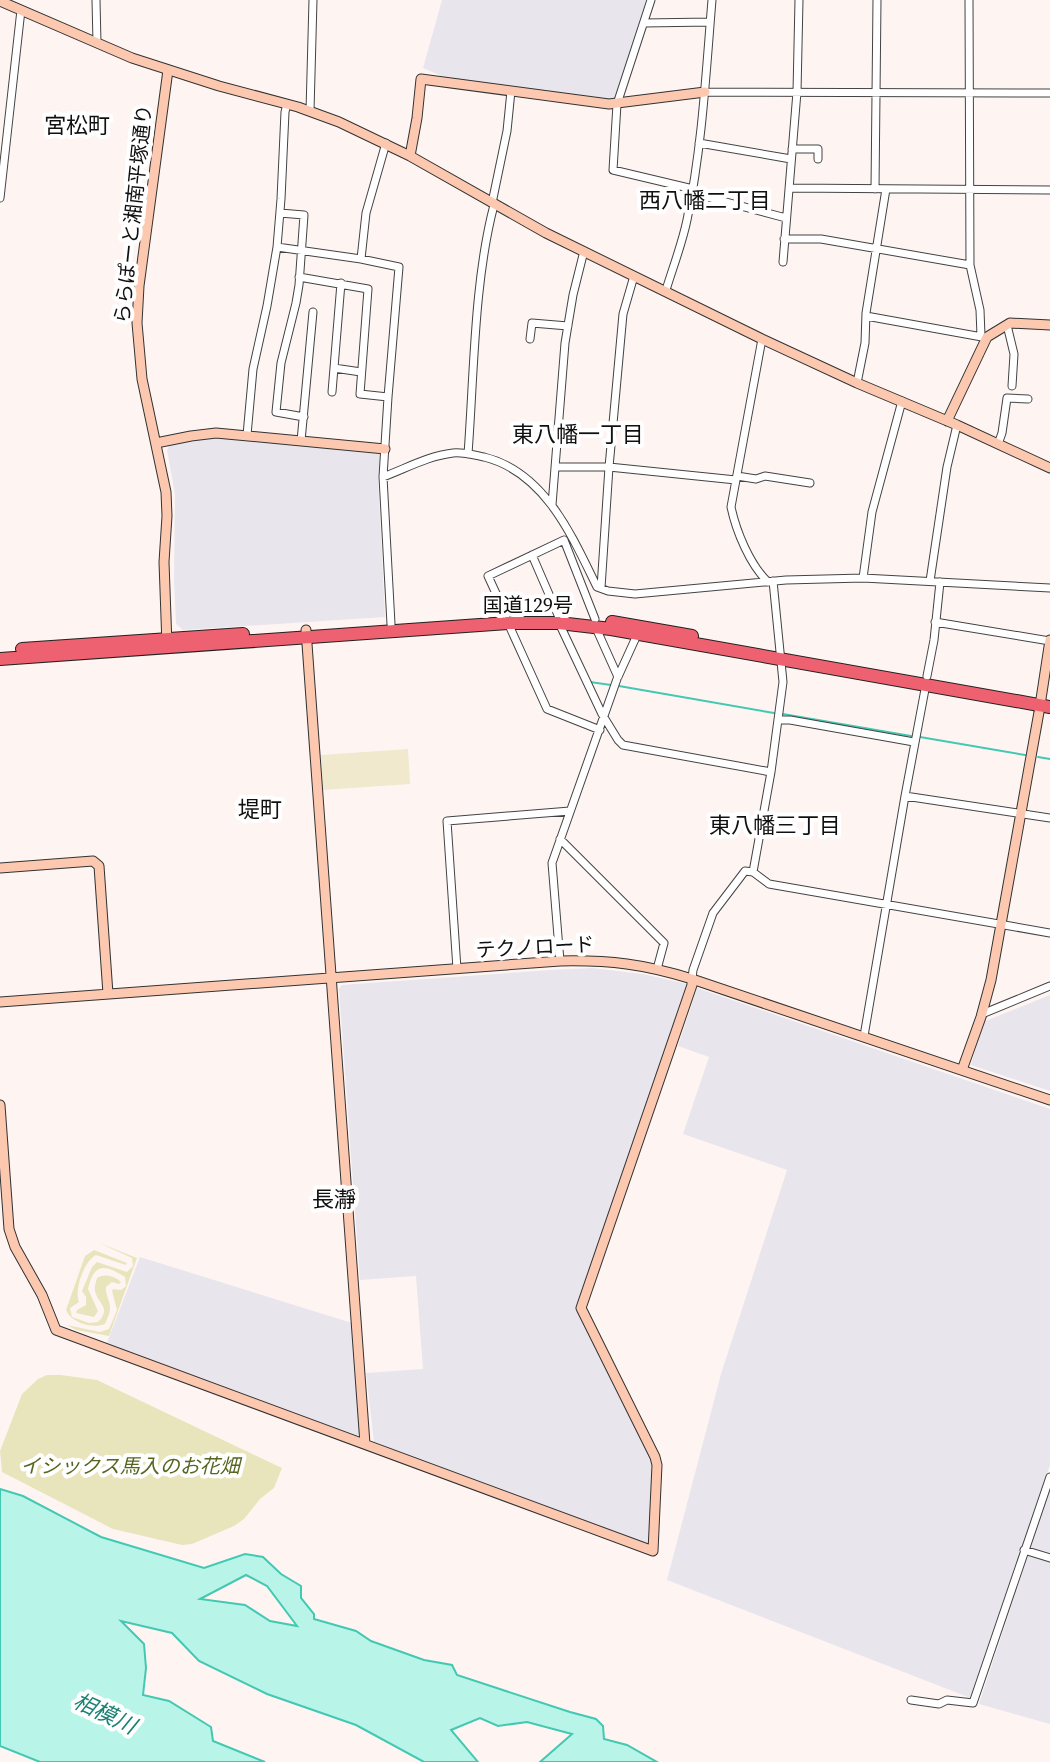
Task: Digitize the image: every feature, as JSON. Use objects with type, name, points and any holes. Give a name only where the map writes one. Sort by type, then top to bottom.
[{"type":"highway","name":"国道129号","points":[[0,659],[507,619]]},
{"type":"highway","name":"国道129号","points":[[306,634],[391,624],[558,619],[1045,702]]},
{"type":"highway","name":"国道129号","points":[[595,623],[637,635],[782,655]]},
{"type":"highway","name":"国道129号","points":[[0,651],[167,644]]},
{"type":"street","points":[[96,0],[97,43]]},
{"type":"street","points":[[310,111],[313,0]]},
{"type":"street","points":[[651,0],[617,104],[613,170],[786,218]]},
{"type":"street","points":[[666,290],[692,191],[705,92],[712,0]]},
{"type":"street","points":[[783,262],[797,92],[799,0]]},
{"type":"street","points":[[875,189],[877,0]]},
{"type":"street","points":[[947,421],[984,337],[970,265],[969,0]]},
{"type":"street","points":[[0,1],[132,58],[339,122],[386,143],[584,251],[762,339],[1050,468]]},
{"type":"street","points":[[0,198],[3,138],[21,10]]},
{"type":"street","points":[[644,23],[710,22]]},
{"type":"street","name":"ららぽーと湘南平塚通り","points":[[167,644],[164,562],[167,503],[139,363],[137,323],[139,286],[168,70]]},
{"type":"street","points":[[410,156],[421,79],[617,104],[705,92],[1050,93]]},
{"type":"street","points":[[468,454],[478,308],[511,91]]},
{"type":"street","points":[[247,435],[253,369],[277,247],[287,104]]},
{"type":"street","points":[[361,259],[366,213],[386,143]]},
{"type":"street","points":[[699,143],[791,159]]},
{"type":"street","points":[[792,149],[818,149],[818,159]]},
{"type":"street","points":[[789,188],[1050,190]]},
{"type":"street","points":[[857,383],[886,189]]},
{"type":"street","points":[[280,213],[304,215],[299,277],[281,363],[276,412],[304,417]]},
{"type":"street","points":[[784,239],[821,239],[970,265]]},
{"type":"street","points":[[277,247],[399,267],[383,477],[391,624]]},
{"type":"street","points":[[552,505],[568,326],[584,251]]},
{"type":"street","points":[[601,588],[623,314],[634,276]]},
{"type":"street","points":[[299,277],[368,289],[360,394],[388,397]]},
{"type":"street","points":[[332,392],[341,283]]},
{"type":"street","points":[[292,317],[312,316],[301,441]]},
{"type":"street","points":[[866,316],[984,337],[1007,325],[1050,325]]},
{"type":"street","points":[[530,339],[532,323],[568,326]]},
{"type":"street","points":[[1007,325],[1014,354],[1012,386]]},
{"type":"street","points":[[753,872],[778,720],[783,682],[782,655],[770,582],[758,573],[752,562],[731,507],[762,339]]},
{"type":"street","points":[[334,368],[361,372]]},
{"type":"street","points":[[998,444],[1007,398],[1028,399]]},
{"type":"street","points":[[863,578],[872,512],[902,401]]},
{"type":"street","points":[[930,581],[947,467],[957,425]]},
{"type":"street","points":[[156,443],[216,433],[385,449]]},
{"type":"street","points":[[383,477],[421,460],[453,453],[497,461],[524,477],[552,505],[565,522],[597,587],[635,594],[770,582],[863,578],[1050,588]]},
{"type":"street","points":[[555,467],[609,467],[756,479],[765,476],[810,483]]},
{"type":"street","points":[[600,730],[547,709],[488,576],[564,540],[618,677]]},
{"type":"street","points":[[532,555],[604,718],[623,745],[771,772]]},
{"type":"street","points":[[864,1036],[914,742],[921,718],[940,582]]},
{"type":"street","points":[[935,622],[1050,640],[1045,702],[991,980],[962,1070]]},
{"type":"street","points":[[306,634],[365,1444]]},
{"type":"street","points":[[560,961],[552,863],[618,677],[637,635]]},
{"type":"street","points":[[778,720],[914,742]]},
{"type":"street","points":[[905,796],[1050,818]]},
{"type":"street","points":[[457,969],[447,821],[570,811]]},
{"type":"street","points":[[560,839],[664,943],[657,969]]},
{"type":"street","points":[[0,868],[93,861],[99,866],[108,994]]},
{"type":"street","points":[[0,1105],[4,1214],[15,1247],[42,1295],[56,1330],[653,1551],[655,1457],[581,1308],[692,985],[693,970],[713,913],[745,871],[753,872],[769,884],[1050,933]]},
{"type":"street","name":"テクノロード","points":[[0,1002],[560,961],[624,962],[692,979],[1050,1100]]},
{"type":"street","points":[[982,1014],[1050,986]]},
{"type":"street","points":[[911,1700],[939,1704],[947,1700],[973,1703],[1050,1477]]},
{"type":"street","points":[[1024,1550],[1050,1558]]},
{"type":"shaded area","points":[[442,0],[648,0],[613,99],[451,80],[423,68]]},
{"type":"shaded area","points":[[220,438],[382,454],[378,478],[385,617],[183,630],[176,624],[175,494],[167,450],[170,444]]},
{"type":"shaded area","points":[[408,749],[410,784],[323,790],[321,755]]},
{"type":"shaded area","points":[[592,968],[643,974],[687,984],[577,1310],[652,1461],[650,1545],[374,1442],[366,1373],[423,1369],[416,1276],[360,1280],[339,989],[342,985]]},
{"type":"shaded area","points":[[697,988],[1050,1109],[1050,1465],[973,1699],[667,1580],[721,1374],[787,1170],[683,1134],[709,1057],[678,1046]]},
{"type":"shaded area","points":[[1050,995],[1050,1091],[971,1065],[983,1022]]},
{"type":"shaded area","points":[[140,1257],[352,1323],[360,1433],[356,1437],[106,1345]]},
{"type":"shaded area","points":[[1050,1487],[1050,1555],[1029,1549]]},
{"type":"shaded area","points":[[1028,1555],[1050,1562],[1050,1724],[979,1704]]},
{"type":"green space","points":[[97,1242],[137,1258],[109,1336],[76,1330],[67,1325],[100,1332],[109,1329],[117,1310],[112,1291],[126,1286],[125,1277],[118,1273],[106,1268],[97,1270],[88,1289],[98,1311],[94,1317],[76,1313],[86,1305],[82,1291],[97,1262],[127,1272],[133,1266],[132,1258]]},
{"type":"green space","points":[[94,1250],[127,1263],[96,1255],[84,1269],[79,1283],[79,1302],[70,1308],[72,1317],[89,1323],[98,1322],[104,1313],[95,1291],[97,1278],[109,1276],[121,1282],[112,1282],[106,1287],[109,1314],[105,1324],[95,1326],[77,1321],[69,1315],[66,1310],[85,1256]]},
{"type":"green space","name":"イシックス馬入のお花畑","points":[[47,1375],[97,1380],[282,1468],[274,1488],[234,1526],[192,1544],[182,1545],[113,1529],[2,1472],[0,1451],[22,1394]]},
{"type":"water","name":"相模川","points":[[0,1489],[23,1496],[101,1537],[204,1568],[245,1554],[263,1557],[281,1574],[301,1586],[301,1598],[314,1614],[314,1619],[356,1631],[371,1641],[424,1660],[452,1665],[457,1675],[596,1719],[603,1726],[604,1739],[627,1745],[657,1762],[540,1762],[572,1734],[527,1722],[498,1726],[480,1718],[451,1730],[478,1762],[424,1762],[356,1725],[267,1694],[199,1661],[172,1633],[121,1621],[144,1644],[146,1668],[143,1695],[169,1701],[211,1727],[213,1741],[265,1762],[40,1762],[0,1746]],"holes":[[[246,1575],[267,1586],[297,1626],[270,1621],[245,1605],[200,1599]]]},
{"type":"waterway","points":[[590,682],[611,685]]},
{"type":"waterway","points":[[619,686],[774,713]]},
{"type":"waterway","points":[[783,714],[911,736]]},
{"type":"waterway","points":[[920,737],[1025,755]]},
{"type":"waterway","points":[[1038,757],[1050,759]]},
{"type":"district","name":"宮松町","points":[[77,125]]},
{"type":"district","name":"西八幡二丁目","points":[[705,200]]},
{"type":"district","name":"東八幡一丁目","points":[[578,434]]},
{"type":"district","name":"堤町","points":[[260,809]]},
{"type":"district","name":"東八幡三丁目","points":[[775,825]]},
{"type":"district","name":"長瀞","points":[[334,1199]]}]
